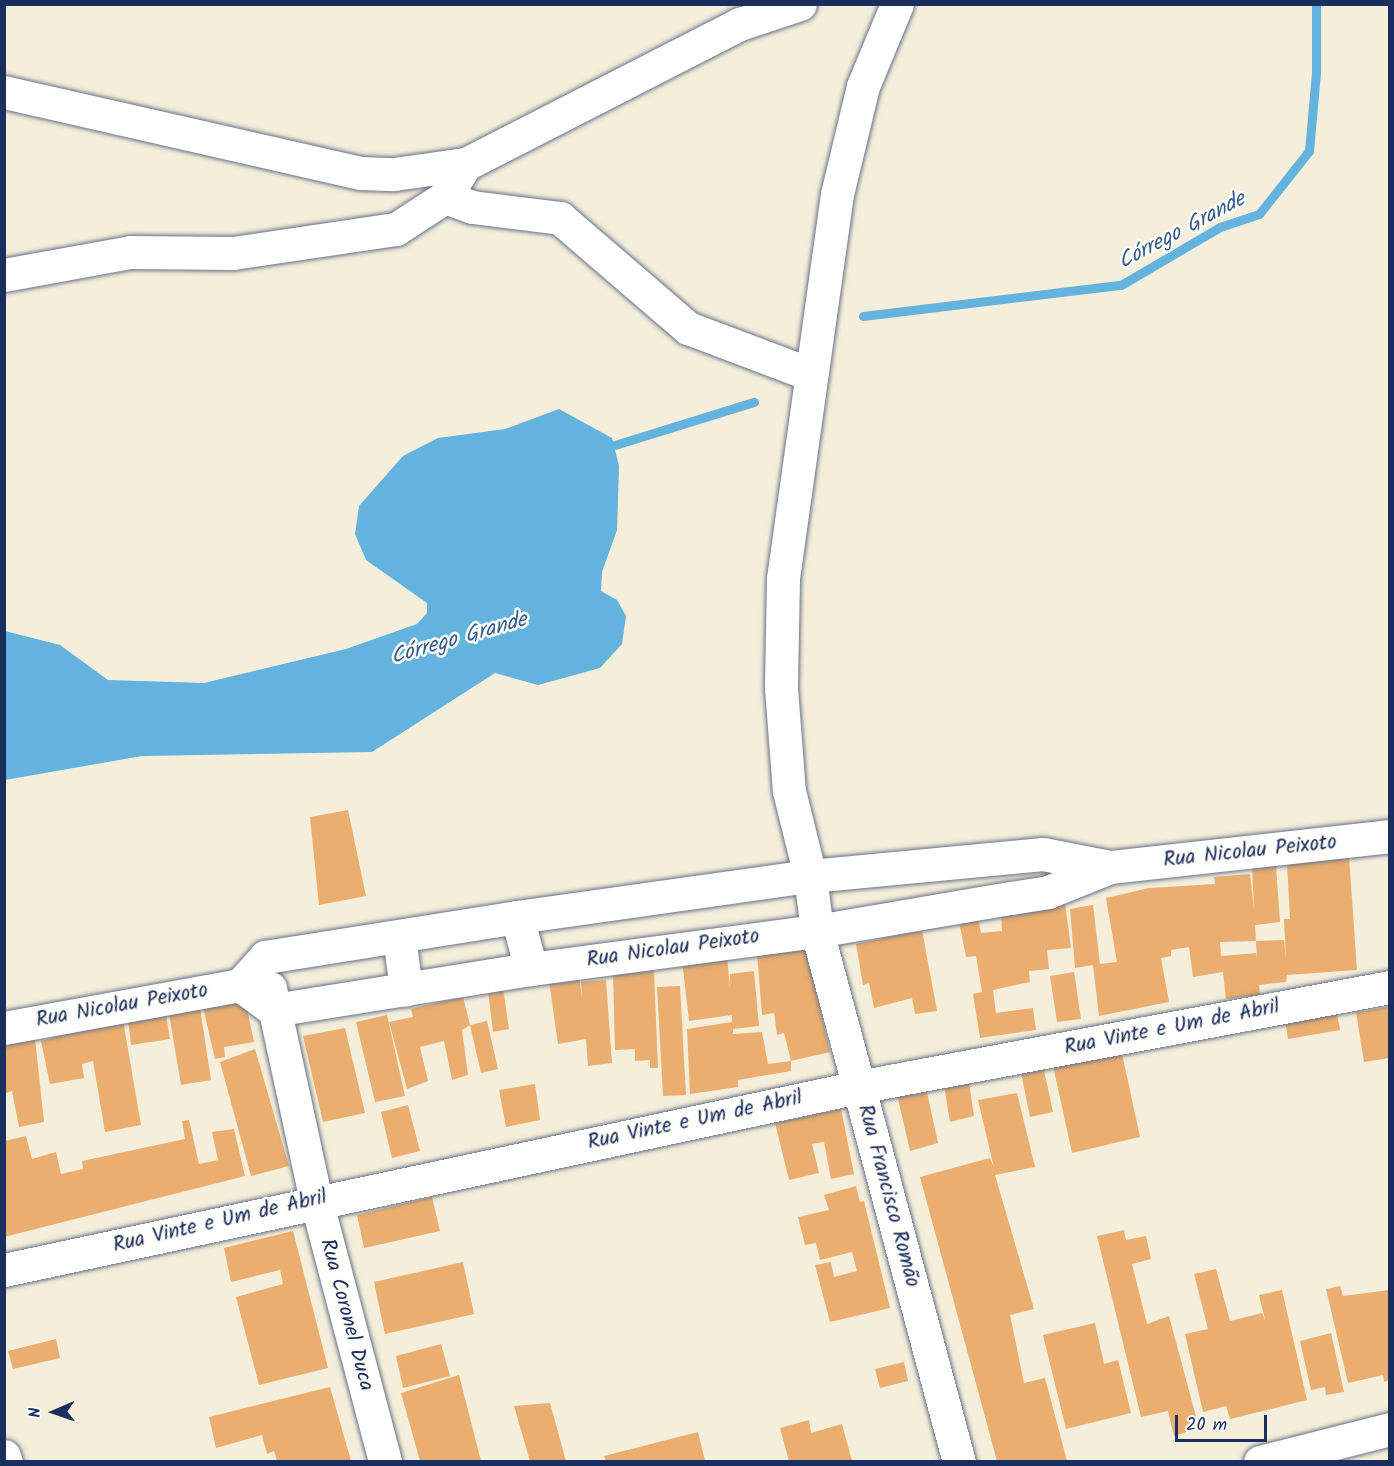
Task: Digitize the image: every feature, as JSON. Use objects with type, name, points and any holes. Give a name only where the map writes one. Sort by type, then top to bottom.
[{"type":"street","points":[[4,92],[361,173],[394,174],[466,164],[740,24],[800,4]]},
{"type":"street","name":"Rua Francisco Romão","points":[[897,4],[863,86],[837,194],[783,579],[781,688],[789,791],[810,876],[817,931],[959,1461]]},
{"type":"street","points":[[4,275],[130,252],[233,253],[384,231],[423,215],[445,197],[466,164]]},
{"type":"street","points":[[445,197],[472,207],[560,218],[688,328],[810,374]]},
{"type":"street","name":"Rua Nicolau Peixoto","points":[[274,1010],[531,969],[817,931],[1048,892],[1110,867],[1389,836]]},
{"type":"street","name":"Rua Nicolau Peixoto","points":[[265,957],[517,917],[665,899],[810,876],[1043,854],[1110,867]]},
{"type":"street","points":[[665,899],[676,948]]},
{"type":"street","points":[[517,917],[531,969]]},
{"type":"street","points":[[399,936],[406,990]]},
{"type":"street","points":[[265,957],[240,985],[274,1010]]},
{"type":"street","name":"Rua Coronel Duca","points":[[265,957],[274,1010],[316,1200],[385,1461]]},
{"type":"street","name":"Rua Nicolau Peixoto","points":[[4,1028],[240,985]]},
{"type":"street","name":"Rua Vinte e Um de Abril","points":[[4,1270],[316,1200],[858,1087],[1389,987]]},
{"type":"street","points":[[1260,1461],[1389,1429]]},
{"type":"street","points":[[4,1456],[6,1461]]},
{"type":"water","points":[[559,409],[612,438],[619,466],[617,530],[602,572],[601,591],[617,600],[626,616],[622,644],[600,668],[538,685],[495,673],[372,752],[142,756],[5,780],[5,631],[60,645],[108,680],[204,683],[346,649],[417,624],[427,613],[427,603],[366,560],[355,534],[359,506],[403,456],[438,438],[505,429]]},
{"type":"building","points":[[348,810],[366,896],[319,905],[310,817]]},
{"type":"building","points":[[1349,857],[1357,970],[1287,975],[1286,982],[1259,985],[1260,995],[1226,999],[1223,972],[1193,977],[1189,947],[1171,950],[1171,956],[1161,958],[1169,1002],[1099,1016],[1093,965],[1075,968],[1070,909],[1093,905],[1100,964],[1117,962],[1106,898],[1149,888],[1215,884],[1214,877],[1250,874],[1254,909],[1252,868],[1276,866],[1280,922],[1255,925],[1256,941],[1284,940],[1286,959],[1284,919],[1290,919],[1287,864]],"holes":[[[1256,941],[1257,960],[1256,953],[1221,956],[1220,942]]]},
{"type":"building","points":[[1065,903],[1071,948],[1047,950],[1049,969],[1029,971],[1030,982],[993,990],[996,1013],[1033,1008],[1036,1030],[980,1038],[973,994],[982,992],[976,956],[966,957],[959,921],[978,918],[981,933],[1002,931],[1001,912]]},
{"type":"building","points":[[922,930],[937,1011],[915,1014],[912,998],[874,1008],[869,983],[863,985],[856,944]]},
{"type":"building","points":[[806,946],[830,1052],[791,1061],[784,1033],[777,1035],[774,1013],[762,1015],[757,954]]},
{"type":"building","points":[[727,957],[730,988],[730,974],[754,971],[759,1026],[733,1029],[733,1034],[762,1032],[768,1064],[791,1061],[791,1071],[738,1080],[738,1087],[690,1094],[687,1029],[732,1022],[732,1015],[689,1021],[682,960]]},
{"type":"building","points":[[654,971],[658,1068],[650,1068],[650,1060],[635,1061],[635,1049],[615,1050],[613,974]]},
{"type":"building","points":[[1074,972],[1081,1019],[1057,1022],[1050,976]]},
{"type":"building","points":[[579,976],[582,998],[581,982],[606,980],[612,1063],[588,1066],[586,1039],[558,1044],[549,981]]},
{"type":"building","points":[[680,986],[686,1095],[663,1096],[657,987]]},
{"type":"building","points":[[503,988],[509,1029],[493,1032],[488,990]]},
{"type":"building","points":[[463,997],[470,1025],[462,1030],[468,1075],[452,1080],[444,1041],[420,1047],[428,1081],[407,1089],[389,1022],[413,1017],[411,1009]]},
{"type":"building","points":[[245,999],[254,1042],[224,1047],[225,1057],[215,1059],[203,1007]]},
{"type":"building","points":[[1389,1007],[1389,1058],[1364,1062],[1356,1012]]},
{"type":"building","points":[[200,1008],[211,1080],[181,1085],[169,1014]]},
{"type":"building","points":[[1336,1009],[1340,1030],[1288,1039],[1285,1019]]},
{"type":"building","points":[[166,1014],[170,1039],[131,1045],[128,1019]]},
{"type":"building","points":[[387,1015],[405,1096],[375,1102],[356,1022]]},
{"type":"building","points":[[123,1020],[141,1125],[105,1132],[93,1061],[82,1064],[84,1078],[50,1084],[41,1041]]},
{"type":"building","points":[[487,1021],[498,1069],[481,1073],[470,1025]]},
{"type":"building","points":[[345,1028],[365,1113],[323,1122],[303,1036]]},
{"type":"building","points":[[35,1039],[44,1122],[19,1127],[12,1091],[4,1094],[4,1043]]},
{"type":"building","points":[[255,1049],[289,1166],[251,1176],[220,1062]]},
{"type":"building","points":[[1121,1049],[1140,1137],[1072,1153],[1052,1061]]},
{"type":"building","points":[[1042,1061],[1053,1112],[1030,1117],[1019,1063]]},
{"type":"building","points":[[968,1075],[974,1116],[950,1122],[943,1079]]},
{"type":"building","points":[[925,1083],[938,1143],[910,1151],[896,1090]]},
{"type":"building","points":[[535,1084],[540,1120],[506,1127],[499,1090]]},
{"type":"building","points":[[1017,1093],[1035,1167],[995,1175],[1034,1309],[1010,1315],[1024,1383],[1045,1378],[1067,1461],[997,1461],[920,1177],[990,1158],[994,1168],[978,1100]]},
{"type":"building","points":[[408,1105],[420,1151],[392,1158],[381,1112]]},
{"type":"building","points":[[841,1109],[854,1174],[831,1179],[824,1142],[812,1144],[819,1173],[789,1180],[775,1123]]},
{"type":"building","points":[[189,1120],[199,1164],[218,1160],[212,1132],[234,1129],[245,1176],[4,1237],[4,1141],[26,1136],[32,1159],[56,1152],[61,1174],[83,1169],[82,1161],[185,1139],[182,1121]]},
{"type":"building","points":[[856,1186],[860,1202],[864,1201],[890,1308],[830,1322],[815,1265],[831,1262],[834,1277],[857,1271],[852,1252],[820,1260],[816,1243],[805,1245],[798,1217],[829,1210],[824,1195]]},
{"type":"building","points":[[432,1197],[440,1231],[364,1248],[357,1215]]},
{"type":"building","points":[[1124,1230],[1126,1240],[1146,1236],[1151,1259],[1132,1264],[1147,1324],[1169,1316],[1199,1428],[1174,1436],[1168,1411],[1141,1417],[1097,1236]]},
{"type":"building","points":[[293,1231],[328,1368],[259,1385],[236,1297],[283,1284],[280,1270],[231,1282],[224,1248]]},
{"type":"building","points":[[463,1262],[474,1314],[385,1334],[374,1282]]},
{"type":"building","points":[[1216,1269],[1230,1321],[1262,1313],[1265,1320],[1259,1295],[1282,1290],[1307,1400],[1230,1419],[1226,1406],[1203,1412],[1185,1334],[1208,1329],[1194,1274]]},
{"type":"building","points":[[1340,1286],[1343,1296],[1389,1290],[1389,1380],[1384,1382],[1383,1375],[1348,1383],[1326,1289]]},
{"type":"building","points":[[1095,1323],[1104,1364],[1118,1360],[1131,1413],[1066,1429],[1043,1335]]},
{"type":"building","points":[[1331,1333],[1344,1392],[1326,1395],[1325,1387],[1311,1390],[1300,1341]]},
{"type":"building","points":[[56,1339],[60,1358],[13,1369],[8,1351]]},
{"type":"building","points":[[441,1344],[450,1376],[403,1388],[396,1356]]},
{"type":"building","points":[[904,1362],[908,1381],[880,1388],[875,1369]]},
{"type":"building","points":[[459,1375],[481,1461],[420,1461],[401,1393]]},
{"type":"building","points":[[330,1387],[351,1461],[277,1461],[274,1451],[267,1454],[262,1435],[216,1448],[209,1417]]},
{"type":"building","points":[[550,1403],[566,1461],[530,1461],[514,1406]]},
{"type":"building","points":[[809,1420],[811,1433],[842,1424],[852,1461],[789,1461],[780,1428]]},
{"type":"building","points":[[698,1432],[705,1461],[606,1461],[604,1456]]},
{"type":"waterway","name":"Córrego Grande","points":[[863,316],[1121,285],[1220,227],[1259,214],[1309,151],[1316,72],[1316,4]]},
{"type":"waterway","name":"Córrego Grande","points":[[605,448],[754,402]]}]
